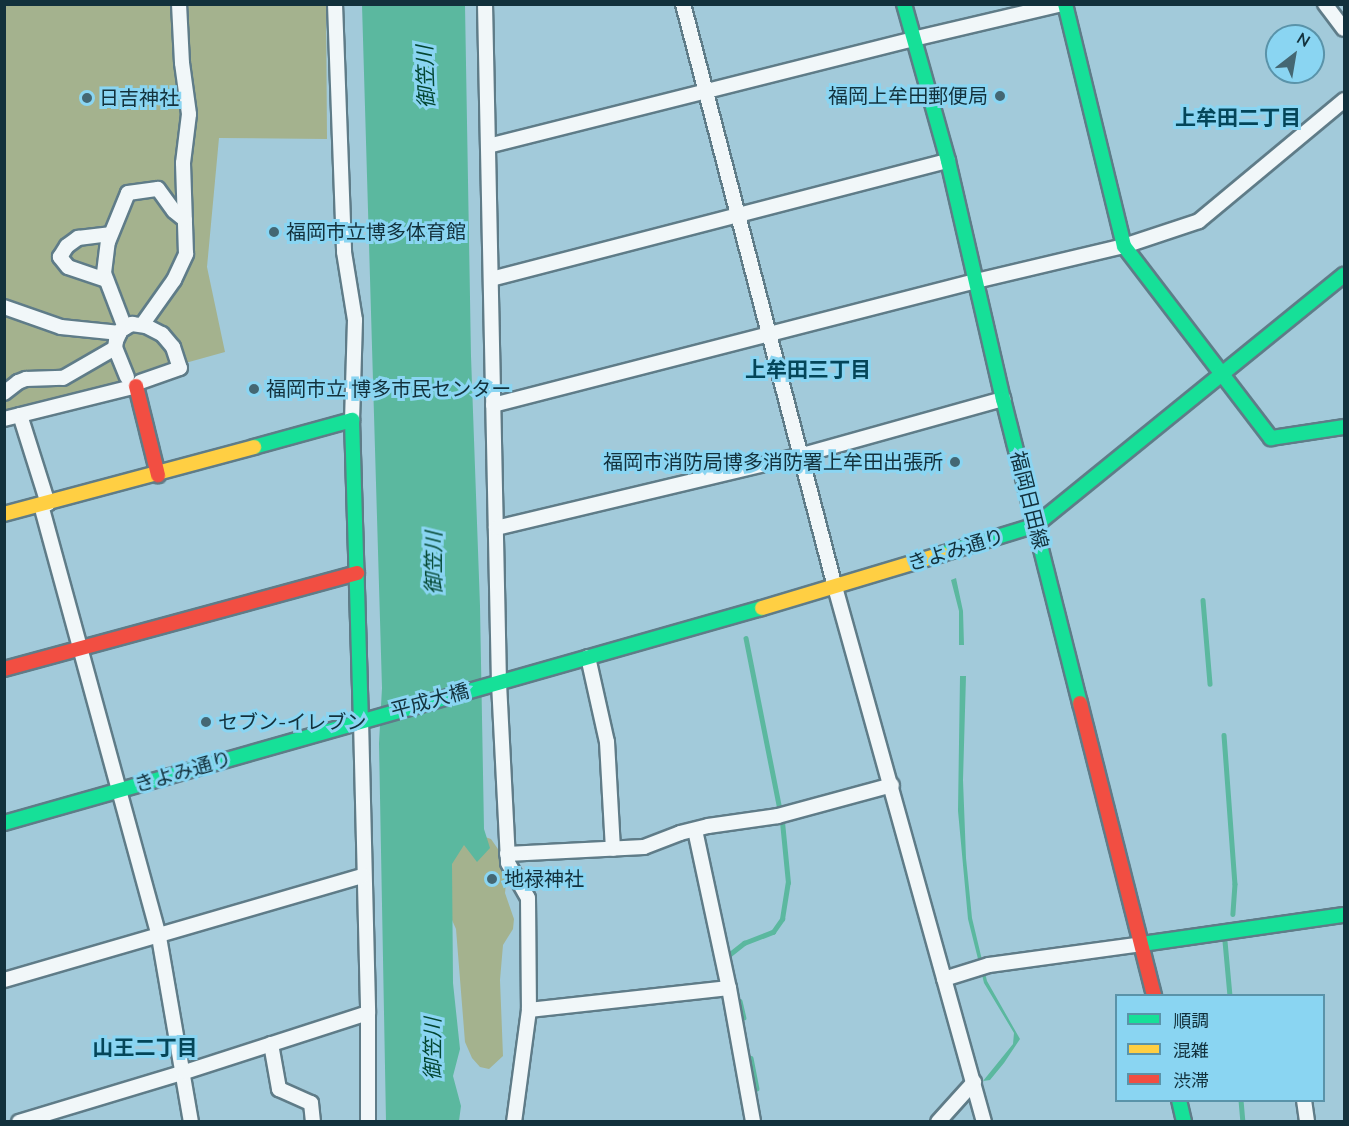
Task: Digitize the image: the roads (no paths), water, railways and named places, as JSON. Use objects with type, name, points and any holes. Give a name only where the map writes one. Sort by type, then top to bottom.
[{"type":"street","points":[[142,325],[174,280],[186,254],[183,163],[189,114],[182,63],[179,4]]},
{"type":"street","points":[[335,4],[344,252],[355,320],[352,420],[368,1013],[368,1122]]},
{"type":"street","points":[[485,4],[499,682],[507,863],[528,898],[529,1010],[514,1122]]},
{"type":"street","points":[[683,4],[835,587],[984,1122]]},
{"type":"street","name":"福岡日田線","points":[[904,4],[948,161],[1003,399],[1154,994]]},
{"type":"street","points":[[488,146],[913,39],[1063,4],[1124,246],[1271,438],[1344,427]]},
{"type":"street","points":[[1325,4],[1344,29]]},
{"type":"street","points":[[493,405],[976,281],[1124,246],[1199,221],[1344,100]]},
{"type":"street","points":[[491,279],[739,213],[948,161]]},
{"type":"street","points":[[122,331],[104,273],[111,234],[128,193],[158,189],[174,211],[185,220]]},
{"type":"street","points":[[106,280],[68,267],[60,257],[67,246],[78,238],[111,234]]},
{"type":"street","name":"きよみ通り","points":[[499,682],[835,587],[1036,525],[1344,277]]},
{"type":"street","points":[[4,307],[61,327],[122,331]]},
{"type":"street","points":[[4,393],[26,379],[63,378],[115,348],[122,331],[132,324],[142,325],[162,334],[173,347],[180,368],[4,419]]},
{"type":"street","points":[[115,348],[134,382],[158,475]]},
{"type":"street","points":[[496,528],[802,455],[1003,399]]},
{"type":"street","points":[[20,415],[79,648],[159,937],[185,1072],[191,1122]]},
{"type":"street","points":[[4,514],[158,475],[352,420]]},
{"type":"street","points":[[4,669],[357,573]]},
{"type":"street","points":[[588,657],[607,742],[613,849]]},
{"type":"street","name":"平成大橋","points":[[361,720],[499,682]]},
{"type":"street","name":"きよみ通り","points":[[4,823],[361,720]]},
{"type":"street","points":[[507,854],[644,847],[680,832],[708,825],[778,816],[892,785]]},
{"type":"street","points":[[695,830],[729,988],[753,1122]]},
{"type":"street","points":[[4,980],[159,937],[363,876]]},
{"type":"street","points":[[944,979],[989,965],[1344,915]]},
{"type":"street","points":[[529,1010],[729,988]]},
{"type":"street","points":[[19,1122],[368,1013]]},
{"type":"street","points":[[271,1044],[279,1089],[311,1103],[313,1122]]},
{"type":"street","points":[[938,1122],[974,1082]]},
{"type":"street","points":[[1179,1102],[1184,1122]]},
{"type":"street","points":[[1304,1102],[1306,1122]]},
{"type":"water","name":"御笠川","points":[[362,5],[465,5],[471,356],[480,606],[484,829],[490,848],[477,862],[464,845],[452,864],[453,983],[460,1049],[453,1076],[461,1106],[459,1121],[386,1121],[379,743],[382,688]]},
{"type":"water","points":[[956,578],[963,611],[964,645],[959,645],[959,611],[951,580]]},
{"type":"water","points":[[960,676],[966,676],[963,780],[966,858],[972,918],[987,981],[1020,1039],[990,1080],[983,1081],[1013,1044],[1014,1033],[984,983],[968,919],[958,811]]},
{"type":"waterway","points":[[1203,600],[1210,684]]},
{"type":"waterway","points":[[746,638],[780,809]]},
{"type":"waterway","points":[[1224,735],[1235,884],[1233,914]]},
{"type":"waterway","points":[[730,954],[744,943],[773,932],[782,919],[788,883],[782,822]]},
{"type":"waterway","points":[[1225,941],[1230,994]]},
{"type":"waterway","points":[[740,1001],[744,1018]]},
{"type":"waterway","points":[[751,1058],[757,1088]]},
{"type":"waterway","points":[[1241,1102],[1243,1122]]},
{"type":"place","name":"福岡上牟田郵便局","points":[[1000,96]]},
{"type":"place","name":"日吉神社","points":[[87,98]]},
{"type":"place","name":"福岡市立博多体育館","points":[[274,232]]},
{"type":"place","name":"福岡市立 博多市民センター","points":[[254,389]]},
{"type":"place","name":"福岡市消防局博多消防署上牟田出張所","points":[[955,462]]},
{"type":"place","name":"セブン-イレブン","points":[[206,722]]},
{"type":"place","name":"地禄神社","points":[[492,879]]},
{"type":"district","name":"上牟田二丁目","points":[[1238,118]]},
{"type":"district","name":"上牟田三丁目","points":[[808,370]]},
{"type":"district","name":"山王二丁目","points":[[145,1048]]}]
